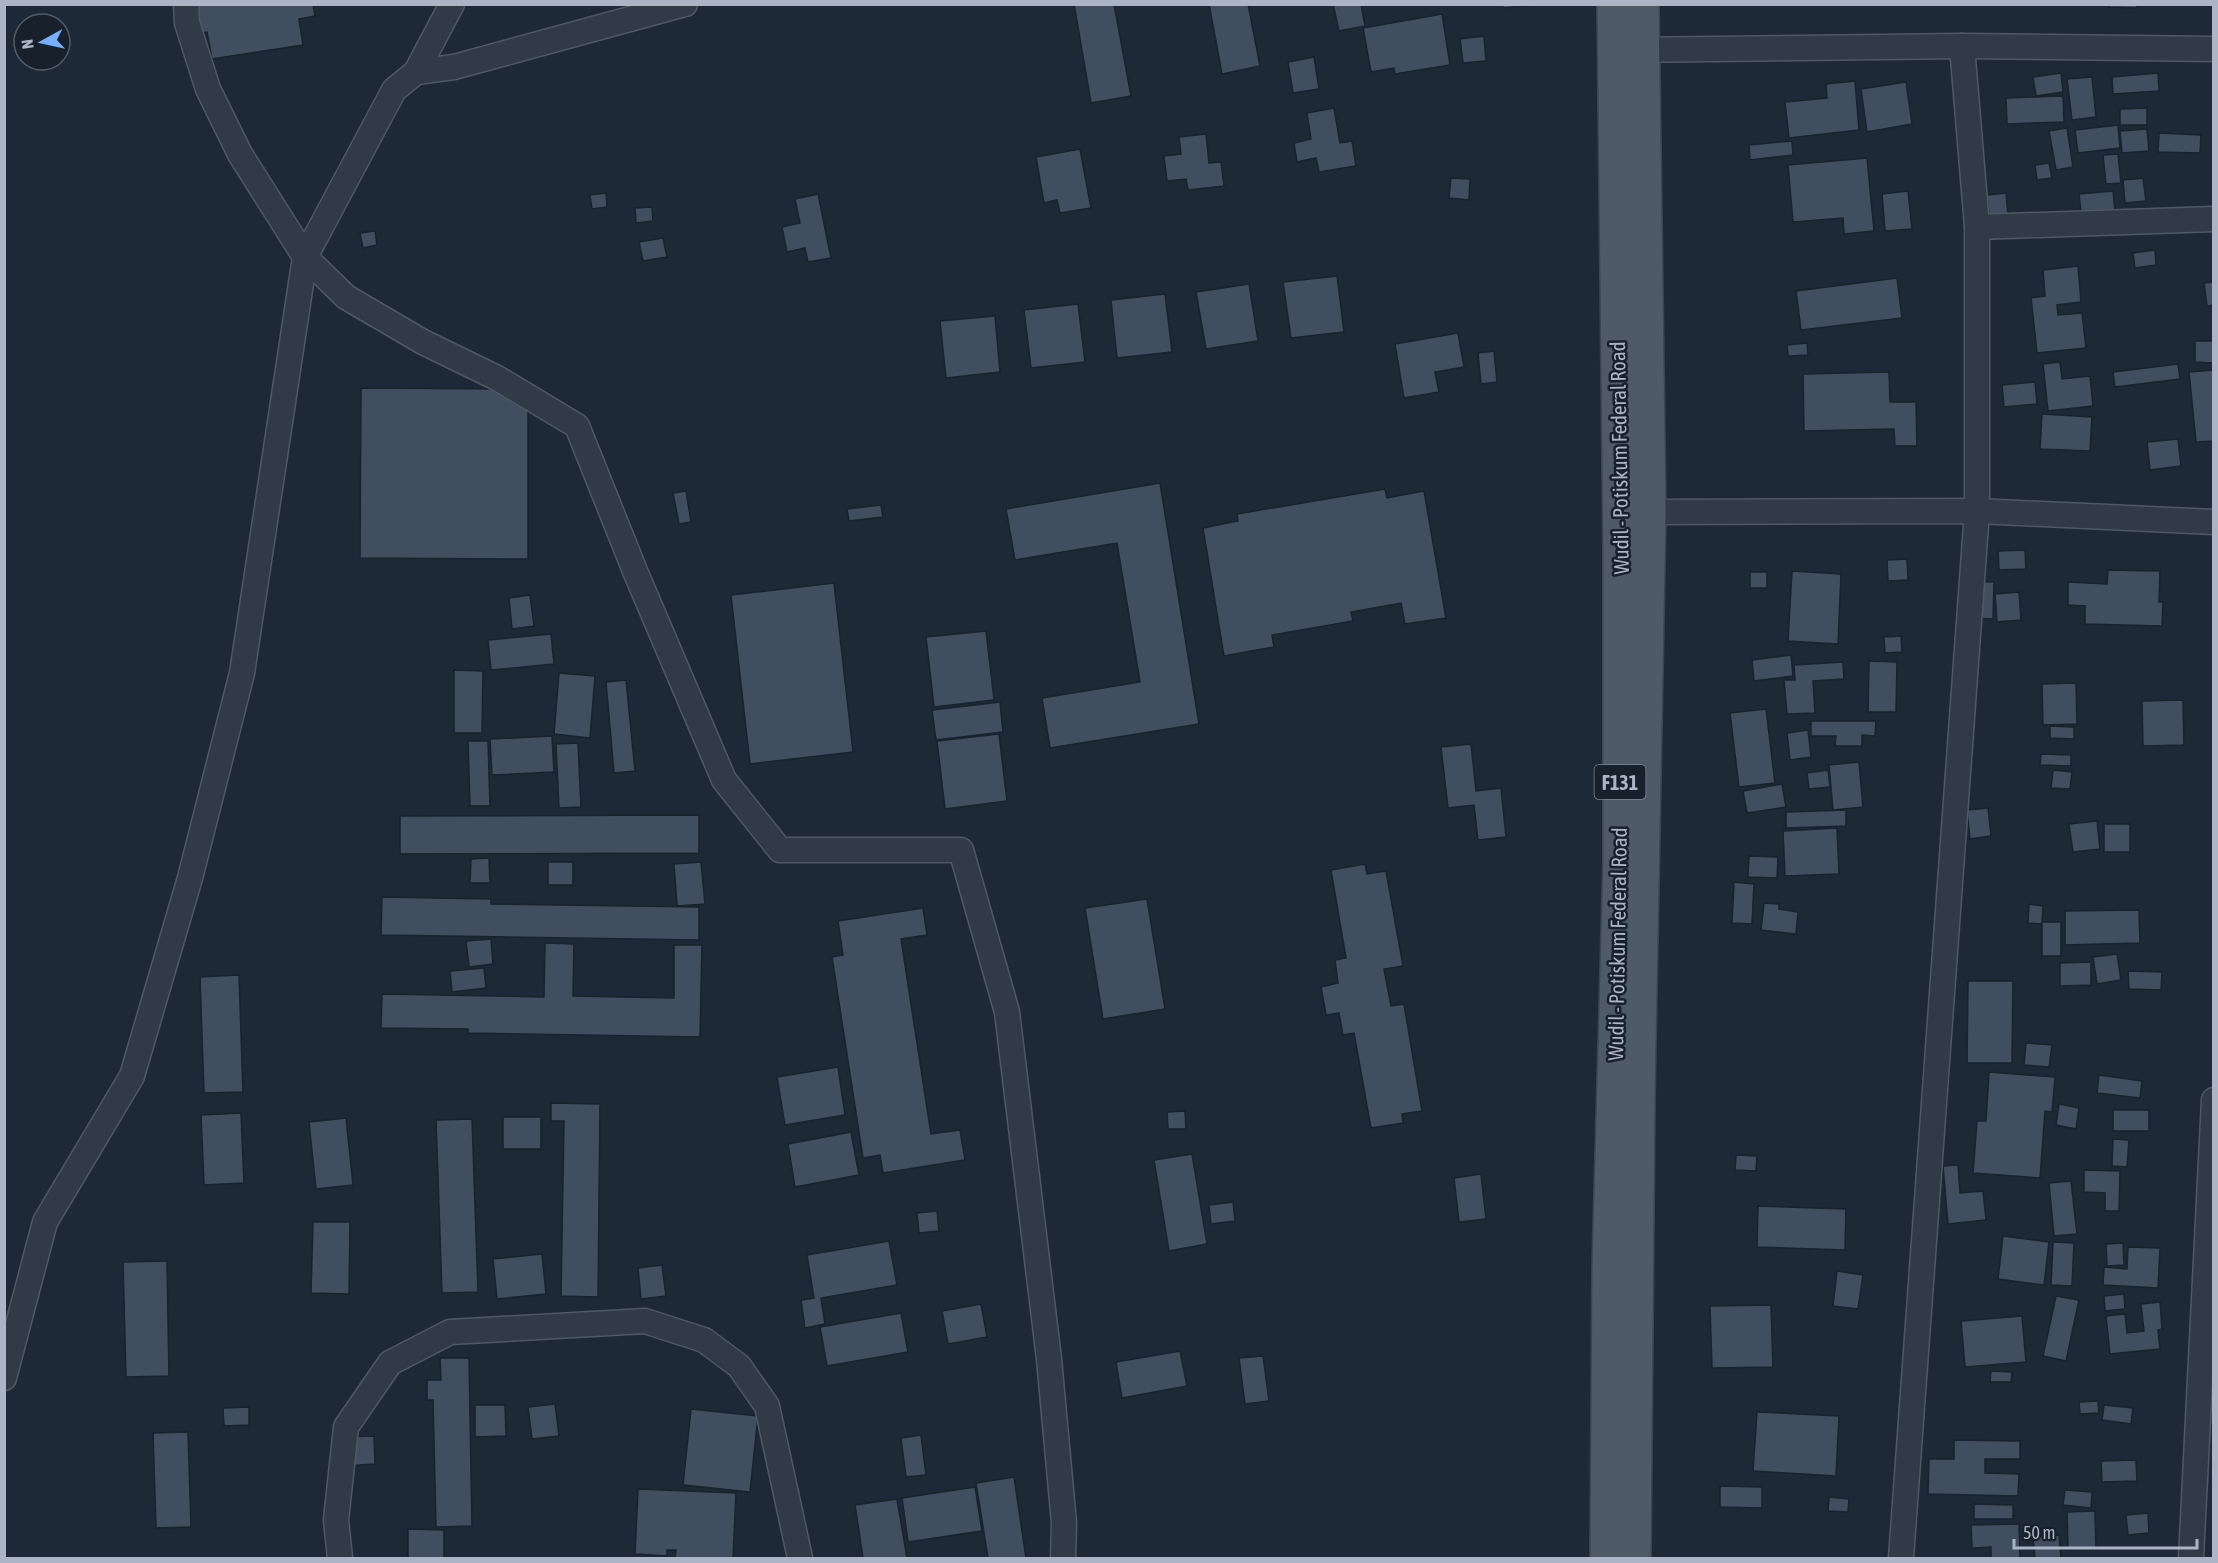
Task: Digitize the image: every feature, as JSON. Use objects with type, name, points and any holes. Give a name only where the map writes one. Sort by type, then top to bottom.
[{"type":"main road","name":"Wudil - Potiskum Federal Road","points":[[1607,1558],[1609,1268],[1620,860],[1634,554],[1648,512],[1629,50],[1614,4]]},
{"type":"main road","name":"Wudil - Potiskum Federal Road","points":[[1634,1558],[1638,1096],[1629,50],[1642,4]]},
{"type":"street","points":[[186,4],[187,23],[208,89],[240,154],[305,257],[346,297],[423,342],[497,378],[577,426],[635,571],[724,780],[780,850],[961,850],[1007,1012],[1049,1359],[1064,1523],[1063,1558]]},
{"type":"street","points":[[4,1378],[45,1222],[132,1076],[190,878],[242,673],[305,257],[394,90],[416,72],[452,4]]},
{"type":"street","points":[[416,72],[454,66],[685,4]]},
{"type":"street","points":[[1901,1558],[1977,511],[1977,227],[1962,46]]},
{"type":"street","points":[[1629,50],[1962,46],[2214,49]]},
{"type":"street","points":[[1977,227],[2214,219]]},
{"type":"street","points":[[1648,512],[1977,511],[2214,522]]},
{"type":"street","points":[[2191,1558],[2214,1100]]},
{"type":"street","points":[[340,1558],[336,1520],[346,1427],[390,1363],[450,1332],[645,1321],[704,1340],[739,1366],[767,1407],[800,1558]]},
{"type":"building","points":[[187,4],[313,4],[315,16],[299,19],[303,45],[212,59],[207,32],[192,34]]},
{"type":"building","points":[[1074,4],[1114,4],[1131,96],[1091,103]]},
{"type":"building","points":[[1209,4],[1248,4],[1260,66],[1222,74]]},
{"type":"building","points":[[1333,4],[1361,4],[1365,26],[1339,31]]},
{"type":"building","points":[[1502,4],[1544,4],[1503,8]]},
{"type":"building","points":[[2109,4],[2137,4],[2137,8],[2109,7]]},
{"type":"building","points":[[1442,14],[1450,65],[1395,74],[1394,68],[1371,72],[1363,28]]},
{"type":"building","points":[[1484,36],[1486,61],[1463,63],[1460,39]]},
{"type":"building","points":[[1314,57],[1319,89],[1293,93],[1288,62]]},
{"type":"building","points":[[2061,73],[2063,92],[2036,96],[2033,77]]},
{"type":"building","points":[[2158,73],[2159,91],[2113,94],[2112,77]]},
{"type":"building","points":[[2092,77],[2096,117],[2072,120],[2067,79]]},
{"type":"building","points":[[1855,81],[1859,130],[1789,138],[1785,102],[1827,98],[1826,84]]},
{"type":"building","points":[[1906,82],[1912,124],[1867,132],[1861,89]]},
{"type":"building","points":[[2063,96],[2064,122],[2007,124],[2006,98]]},
{"type":"building","points":[[1334,108],[1340,143],[1352,141],[1356,166],[1319,172],[1316,158],[1297,162],[1294,143],[1311,139],[1307,113]]},
{"type":"building","points":[[2147,108],[2147,125],[2120,125],[2120,109]]},
{"type":"building","points":[[2118,125],[2120,148],[2078,153],[2075,130]]},
{"type":"building","points":[[2067,128],[2073,167],[2056,170],[2049,131]]},
{"type":"building","points":[[2147,129],[2149,151],[2122,153],[2120,131]]},
{"type":"building","points":[[2159,133],[2201,135],[2200,153],[2158,152]]},
{"type":"building","points":[[1206,134],[1209,163],[1221,162],[1224,186],[1188,190],[1186,179],[1167,181],[1164,156],[1181,154],[1179,137]]},
{"type":"building","points":[[1792,141],[1793,155],[1750,160],[1749,145]]},
{"type":"building","points":[[1080,149],[1091,208],[1060,213],[1057,200],[1044,203],[1036,157]]},
{"type":"building","points":[[2118,154],[2121,183],[2106,184],[2103,155]]},
{"type":"building","points":[[1867,158],[1874,231],[1844,234],[1843,218],[1793,222],[1788,165]]},
{"type":"building","points":[[2049,163],[2052,178],[2037,180],[2035,165]]},
{"type":"building","points":[[1451,178],[1470,179],[1469,200],[1449,198]]},
{"type":"building","points":[[2143,178],[2146,201],[2125,203],[2123,180]]},
{"type":"building","points":[[1908,191],[1912,229],[1885,231],[1882,194]]},
{"type":"building","points":[[2113,191],[2115,211],[2081,213],[2079,194]]},
{"type":"building","points":[[606,193],[607,207],[592,209],[590,195]]},
{"type":"building","points":[[2006,193],[2008,215],[1989,216],[1987,195]]},
{"type":"building","points":[[818,194],[831,258],[808,262],[805,248],[787,252],[782,227],[800,223],[795,199]]},
{"type":"building","points":[[652,207],[653,221],[636,223],[635,208]]},
{"type":"building","points":[[375,231],[377,245],[363,248],[360,233]]},
{"type":"building","points":[[663,238],[667,257],[643,261],[639,242]]},
{"type":"building","points":[[2155,250],[2156,265],[2135,268],[2133,253]]},
{"type":"building","points":[[2078,266],[2081,302],[2057,305],[2058,315],[2082,313],[2086,348],[2037,353],[2031,298],[2045,296],[2043,270]]},
{"type":"building","points":[[1337,276],[1344,332],[1291,338],[1283,282]]},
{"type":"building","points":[[1897,278],[1902,318],[1801,330],[1796,291]]},
{"type":"building","points":[[2214,282],[2214,305],[2207,306],[2204,283]]},
{"type":"building","points":[[1249,284],[1258,341],[1206,349],[1196,292]]},
{"type":"building","points":[[1165,294],[1172,352],[1117,358],[1111,300]]},
{"type":"building","points":[[1078,304],[1085,362],[1031,368],[1024,310]]},
{"type":"building","points":[[995,316],[1000,372],[946,378],[940,321]]},
{"type":"building","points":[[1458,333],[1464,367],[1435,372],[1439,392],[1404,398],[1395,344]]},
{"type":"building","points":[[2195,341],[2214,341],[2214,363],[2195,362]]},
{"type":"building","points":[[1807,343],[1808,355],[1788,356],[1787,345]]},
{"type":"building","points":[[1494,351],[1497,382],[1481,384],[1478,353]]},
{"type":"building","points":[[2060,362],[2062,379],[2090,376],[2093,406],[2048,411],[2043,364]]},
{"type":"building","points":[[2178,364],[2180,379],[2115,387],[2113,372]]},
{"type":"building","points":[[2214,370],[2214,441],[2196,442],[2189,372]]},
{"type":"building","points":[[1889,372],[1890,402],[1916,402],[1917,446],[1895,446],[1894,429],[1804,431],[1803,374]]},
{"type":"building","points":[[2035,382],[2037,404],[2004,407],[2002,385]]},
{"type":"building","points":[[361,388],[528,389],[528,559],[360,558]]},
{"type":"building","points":[[2042,414],[2092,417],[2090,451],[2040,449]]},
{"type":"building","points":[[2178,439],[2181,466],[2150,470],[2147,442]]},
{"type":"building","points":[[1160,483],[1199,724],[1050,748],[1042,698],[1140,682],[1117,543],[1015,560],[1006,509]]},
{"type":"building","points":[[1385,489],[1387,498],[1424,491],[1446,618],[1405,624],[1401,603],[1351,612],[1353,621],[1272,635],[1274,647],[1224,656],[1203,528],[1238,521],[1237,514]]},
{"type":"building","points":[[686,491],[691,522],[679,524],[673,493]]},
{"type":"building","points":[[881,505],[883,517],[849,521],[847,509]]},
{"type":"building","points":[[2025,550],[2026,569],[1999,570],[1998,551]]},
{"type":"building","points":[[1907,559],[1908,580],[1888,581],[1887,560]]},
{"type":"building","points":[[2108,570],[2160,571],[2159,602],[2163,602],[2162,626],[2085,624],[2085,606],[2068,605],[2068,582],[2107,584]]},
{"type":"building","points":[[1792,571],[1841,574],[1838,644],[1788,641]]},
{"type":"building","points":[[1750,572],[1767,572],[1767,588],[1750,588]]},
{"type":"building","points":[[1971,581],[1994,582],[1993,619],[1971,618]]},
{"type":"building","points":[[834,583],[853,752],[750,764],[731,595]]},
{"type":"building","points":[[2019,592],[2021,620],[1997,622],[1995,594]]},
{"type":"building","points":[[530,595],[534,626],[512,629],[509,598]]},
{"type":"building","points":[[986,631],[994,700],[934,707],[926,637]]},
{"type":"building","points":[[551,634],[554,664],[491,670],[488,640]]},
{"type":"building","points":[[1901,636],[1902,652],[1885,653],[1884,637]]},
{"type":"building","points":[[1791,655],[1793,676],[1754,681],[1752,660]]},
{"type":"building","points":[[1869,661],[1897,662],[1896,712],[1868,712]]},
{"type":"building","points":[[1843,662],[1844,679],[1813,681],[1815,713],[1787,714],[1784,680],[1795,680],[1794,665]]},
{"type":"building","points":[[454,670],[483,671],[482,733],[454,733]]},
{"type":"building","points":[[559,673],[595,676],[590,738],[554,734]]},
{"type":"building","points":[[626,680],[635,771],[614,773],[606,682]]},
{"type":"building","points":[[2076,683],[2077,724],[2043,725],[2042,684]]},
{"type":"building","points":[[2183,700],[2184,745],[2143,746],[2142,701]]},
{"type":"building","points":[[1000,702],[1003,732],[936,740],[932,710]]},
{"type":"building","points":[[1766,709],[1775,783],[1739,787],[1730,713]]},
{"type":"building","points":[[1811,721],[1876,721],[1875,736],[1862,735],[1862,746],[1835,746],[1836,736],[1811,736]]},
{"type":"building","points":[[2050,726],[2074,727],[2074,739],[2050,738]]},
{"type":"building","points":[[1808,730],[1811,757],[1790,760],[1787,733]]},
{"type":"building","points":[[999,734],[1007,801],[945,809],[937,741]]},
{"type":"building","points":[[552,736],[554,772],[492,775],[490,739]]},
{"type":"building","points":[[468,741],[488,741],[490,806],[470,806]]},
{"type":"building","points":[[578,743],[581,807],[559,808],[556,744]]},
{"type":"building","points":[[1471,744],[1476,791],[1501,788],[1506,837],[1478,840],[1474,805],[1448,808],[1441,747]]},
{"type":"building","points":[[2041,754],[2071,755],[2071,766],[2040,765]]},
{"type":"building","points":[[1859,762],[1863,807],[1833,810],[1829,765]]},
{"type":"building","points":[[1828,770],[1830,787],[1809,789],[1807,773]]},
{"type":"building","points":[[2053,770],[2072,772],[2070,789],[2051,788]]},
{"type":"building","points":[[1782,784],[1786,807],[1747,813],[1743,791]]},
{"type":"building","points":[[1988,808],[1991,836],[1970,839],[1967,810]]},
{"type":"building","points":[[1846,810],[1846,826],[1786,828],[1786,812]]},
{"type":"building","points":[[699,815],[699,853],[400,854],[400,816]]},
{"type":"building","points":[[2097,821],[2100,849],[2073,852],[2069,824]]},
{"type":"building","points":[[2104,824],[2130,824],[2130,852],[2104,852]]},
{"type":"building","points":[[1837,828],[1839,874],[1785,876],[1783,831]]},
{"type":"building","points":[[1749,856],[1778,857],[1777,878],[1748,877]]},
{"type":"building","points":[[489,858],[490,883],[470,883],[471,859]]},
{"type":"building","points":[[548,862],[573,862],[573,885],[548,885]]},
{"type":"building","points":[[701,862],[705,904],[677,906],[674,864]]},
{"type":"building","points":[[1365,864],[1367,874],[1386,871],[1403,966],[1384,969],[1391,1006],[1404,1004],[1422,1111],[1402,1114],[1403,1123],[1371,1128],[1354,1033],[1343,1035],[1339,1013],[1326,1015],[1321,987],[1338,983],[1335,960],[1346,958],[1331,870]]},
{"type":"building","points":[[1734,882],[1754,884],[1752,924],[1732,923]]},
{"type":"building","points":[[382,897],[491,899],[491,904],[699,907],[699,940],[381,935]]},
{"type":"building","points":[[1147,899],[1165,1009],[1103,1019],[1085,908]]},
{"type":"building","points":[[1764,903],[1779,904],[1779,909],[1798,912],[1796,934],[1761,930]]},
{"type":"building","points":[[2029,904],[2043,906],[2042,924],[2028,923]]},
{"type":"building","points":[[923,908],[927,935],[901,939],[931,1134],[960,1130],[965,1160],[883,1173],[880,1155],[863,1158],[832,957],[843,955],[838,921]]},
{"type":"building","points":[[2139,910],[2140,943],[2065,945],[2065,911]]},
{"type":"building","points":[[2042,922],[2061,922],[2061,956],[2042,956]]},
{"type":"building","points":[[491,939],[493,964],[469,967],[466,941]]},
{"type":"building","points":[[545,943],[574,944],[573,996],[674,998],[674,945],[702,945],[700,1037],[468,1033],[468,1029],[381,1028],[382,994],[544,997]]},
{"type":"building","points":[[2117,954],[2121,980],[2097,984],[2093,957]]},
{"type":"building","points":[[2091,962],[2091,985],[2060,986],[2060,963]]},
{"type":"building","points":[[484,968],[486,988],[452,992],[450,971]]},
{"type":"building","points":[[2128,971],[2162,972],[2161,990],[2129,989]]},
{"type":"building","points":[[239,975],[243,1092],[204,1093],[200,977]]},
{"type":"building","points":[[1968,981],[2013,981],[2012,1063],[1967,1063]]},
{"type":"building","points":[[2026,1043],[2052,1045],[2049,1067],[2024,1065]]},
{"type":"building","points":[[838,1067],[845,1115],[785,1125],[777,1077]]},
{"type":"building","points":[[1989,1072],[2055,1077],[2052,1112],[2045,1111],[2040,1178],[1973,1173],[1977,1121],[1986,1121]]},
{"type":"building","points":[[2099,1075],[2142,1081],[2140,1098],[2097,1093]]},
{"type":"building","points":[[551,1103],[600,1104],[598,1297],[561,1296],[564,1121],[551,1121]]},
{"type":"building","points":[[2059,1104],[2079,1108],[2076,1129],[2056,1125]]},
{"type":"building","points":[[2113,1110],[2149,1110],[2149,1131],[2113,1131]]},
{"type":"building","points":[[1185,1111],[1186,1129],[1168,1129],[1167,1112]]},
{"type":"building","points":[[241,1113],[244,1183],[204,1185],[201,1115]]},
{"type":"building","points":[[503,1117],[541,1117],[541,1149],[503,1149]]},
{"type":"building","points":[[346,1118],[353,1185],[316,1189],[309,1122]]},
{"type":"building","points":[[472,1119],[478,1292],[442,1293],[436,1120]]},
{"type":"building","points":[[851,1132],[859,1175],[795,1187],[788,1144]]},
{"type":"building","points":[[2113,1139],[2129,1140],[2127,1167],[2112,1166]]},
{"type":"building","points":[[1192,1154],[1207,1244],[1169,1251],[1154,1160]]},
{"type":"building","points":[[1736,1155],[1757,1156],[1756,1171],[1735,1170]]},
{"type":"building","points":[[1958,1165],[1960,1193],[1983,1191],[1986,1220],[1948,1224],[1943,1166]]},
{"type":"building","points":[[2084,1170],[2120,1171],[2119,1211],[2105,1211],[2105,1193],[2084,1192]]},
{"type":"building","points":[[1481,1174],[1486,1219],[1459,1222],[1454,1178]]},
{"type":"building","points":[[2071,1181],[2077,1234],[2054,1236],[2049,1183]]},
{"type":"building","points":[[1233,1202],[1235,1221],[1211,1224],[1209,1205]]},
{"type":"building","points":[[1758,1206],[1846,1209],[1845,1250],[1757,1247]]},
{"type":"building","points":[[937,1211],[939,1231],[919,1233],[917,1213]]},
{"type":"building","points":[[313,1222],[350,1222],[349,1294],[311,1293]]},
{"type":"building","points":[[2003,1236],[2049,1242],[2044,1285],[1998,1279]]},
{"type":"building","points":[[889,1241],[897,1285],[821,1298],[825,1324],[805,1328],[801,1300],[814,1298],[807,1255]]},
{"type":"building","points":[[2053,1242],[2074,1243],[2072,1286],[2051,1285]]},
{"type":"building","points":[[2123,1243],[2124,1265],[2107,1266],[2106,1244]]},
{"type":"building","points":[[2128,1247],[2160,1248],[2158,1288],[2103,1285],[2104,1267],[2127,1269]]},
{"type":"building","points":[[542,1254],[546,1294],[497,1299],[493,1259]]},
{"type":"building","points":[[167,1261],[169,1376],[126,1377],[123,1262]]},
{"type":"building","points":[[662,1265],[666,1296],[641,1299],[638,1268]]},
{"type":"building","points":[[1837,1271],[1863,1275],[1858,1309],[1833,1306]]},
{"type":"building","points":[[2124,1294],[2125,1309],[2105,1311],[2104,1296]]},
{"type":"building","points":[[2056,1296],[2079,1300],[2066,1361],[2043,1356]]},
{"type":"building","points":[[2160,1302],[2162,1329],[2158,1330],[2160,1349],[2110,1354],[2106,1316],[2125,1314],[2127,1333],[2144,1331],[2141,1304]]},
{"type":"building","points":[[981,1304],[987,1337],[948,1344],[942,1311]]},
{"type":"building","points":[[1771,1305],[1773,1367],[1712,1368],[1710,1306]]},
{"type":"building","points":[[901,1313],[908,1352],[827,1366],[820,1327]]},
{"type":"building","points":[[2022,1316],[2026,1362],[1965,1367],[1961,1321]]},
{"type":"building","points":[[1180,1351],[1187,1386],[1122,1398],[1116,1362]]},
{"type":"building","points":[[1263,1356],[1269,1401],[1245,1404],[1239,1358]]},
{"type":"building","points":[[440,1358],[469,1358],[472,1526],[436,1527],[433,1400],[427,1400],[427,1380],[441,1380]]},
{"type":"building","points":[[1991,1371],[2012,1372],[2011,1382],[1990,1382]]},
{"type":"building","points":[[2098,1401],[2099,1413],[2080,1414],[2079,1402]]},
{"type":"building","points":[[555,1404],[559,1436],[532,1439],[528,1407]]},
{"type":"building","points":[[475,1405],[505,1405],[506,1436],[475,1437]]},
{"type":"building","points":[[2104,1405],[2133,1408],[2131,1424],[2102,1420]]},
{"type":"building","points":[[249,1407],[249,1425],[224,1426],[223,1408]]},
{"type":"building","points":[[691,1409],[758,1416],[750,1492],[683,1485]]},
{"type":"building","points":[[1757,1412],[1839,1416],[1836,1476],[1753,1471]]},
{"type":"building","points":[[188,1432],[191,1527],[156,1528],[153,1433]]},
{"type":"building","points":[[921,1435],[926,1475],[906,1477],[901,1438]]},
{"type":"building","points":[[374,1436],[375,1464],[344,1466],[342,1437]]},
{"type":"building","points":[[1954,1440],[2020,1441],[2020,1459],[1985,1459],[1985,1473],[2019,1474],[2018,1496],[1928,1494],[1929,1459],[1954,1459]]},
{"type":"building","points":[[2136,1460],[2137,1481],[2102,1482],[2101,1461]]},
{"type":"building","points":[[1014,1477],[1026,1558],[988,1558],[976,1483]]},
{"type":"building","points":[[1720,1486],[1762,1487],[1762,1508],[1720,1507]]},
{"type":"building","points":[[975,1487],[982,1531],[908,1542],[902,1498]]},
{"type":"building","points":[[638,1489],[736,1493],[733,1558],[675,1558],[676,1550],[667,1550],[667,1556],[635,1554]]},
{"type":"building","points":[[2065,1490],[2092,1492],[2091,1508],[2063,1505]]},
{"type":"building","points":[[1829,1497],[1849,1499],[1848,1512],[1828,1511]]},
{"type":"building","points":[[897,1499],[907,1558],[863,1558],[855,1505]]},
{"type":"building","points":[[1974,1504],[2013,1505],[2013,1519],[1974,1519]]},
{"type":"building","points":[[2095,1511],[2096,1549],[2068,1549],[2067,1512]]},
{"type":"building","points":[[2148,1513],[2149,1533],[2128,1535],[2126,1515]]},
{"type":"building","points":[[2019,1524],[2020,1558],[1991,1558],[1991,1547],[1972,1548],[1971,1525]]},
{"type":"building","points":[[408,1529],[444,1530],[444,1558],[408,1558]]},
{"type":"building","points":[[2059,1535],[2061,1558],[2035,1558],[2033,1537]]}]
